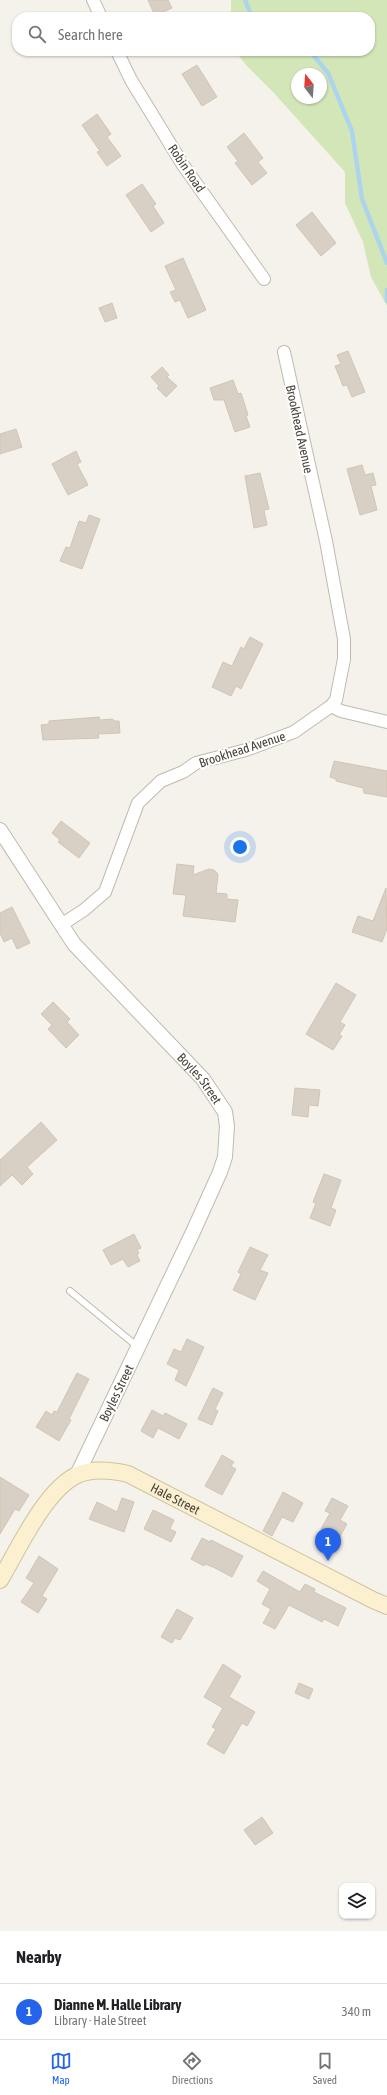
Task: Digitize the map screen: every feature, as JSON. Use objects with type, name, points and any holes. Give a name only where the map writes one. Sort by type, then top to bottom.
[{"type":"main road","name":"Hale Street","points":[[77,1475],[106,1470],[128,1474],[387,1606]]},
{"type":"main road","points":[[0,1580],[50,1498],[77,1475]]},
{"type":"street","points":[[93,0],[99,12]]},
{"type":"street","name":"Robin Road","points":[[119,56],[131,80],[183,165],[264,280]]},
{"type":"street","name":"Brookhead Avenue","points":[[61,926],[84,910],[105,892],[138,803],[161,781],[183,772],[196,763],[246,750],[294,732],[336,700],[341,682],[344,639],[326,541],[284,352]]},
{"type":"street","points":[[330,706],[341,711],[387,722]]},
{"type":"street","name":"Boyles Street","points":[[0,830],[74,944],[203,1079],[225,1112],[227,1126],[227,1144],[220,1172],[77,1475]]},
{"type":"lane","points":[[70,1291],[138,1347]]},
{"type":"green space","points":[[231,0],[387,0],[387,306],[371,277],[363,242],[345,203],[345,172],[239,56],[375,56],[375,12],[231,12]]},
{"type":"building","points":[[148,0],[168,0],[172,8],[164,12],[153,12]]},
{"type":"building","points":[[197,65],[217,97],[202,106],[182,74]]},
{"type":"building","points":[[97,114],[111,134],[107,137],[121,156],[107,166],[97,152],[100,151],[82,125]]},
{"type":"building","points":[[244,133],[263,158],[258,162],[267,173],[252,185],[235,163],[238,161],[227,147]]},
{"type":"building","points":[[142,184],[156,204],[153,206],[164,223],[151,232],[126,195]]},
{"type":"building","points":[[312,212],[336,243],[321,256],[296,225]]},
{"type":"building","points":[[183,258],[206,310],[188,318],[180,300],[175,302],[170,292],[176,290],[165,266]]},
{"type":"building","points":[[112,303],[117,318],[105,322],[99,308]]},
{"type":"building","points":[[348,351],[365,392],[352,397],[347,385],[343,386],[335,366],[341,364],[337,355]]},
{"type":"building","points":[[162,367],[169,375],[167,377],[177,386],[166,397],[157,388],[159,386],[151,377]]},
{"type":"building","points":[[233,380],[238,394],[241,393],[250,427],[235,432],[224,400],[214,400],[210,388]]},
{"type":"building","points":[[16,429],[22,447],[0,454],[0,434]]},
{"type":"building","points":[[76,451],[81,462],[77,464],[88,485],[68,495],[52,464]]},
{"type":"building","points":[[362,465],[365,475],[373,473],[376,485],[371,486],[377,510],[360,515],[347,469]]},
{"type":"building","points":[[260,473],[269,509],[264,510],[267,525],[254,528],[245,476]]},
{"type":"building","points":[[89,515],[100,519],[82,569],[60,561],[66,547],[70,548],[79,521],[86,523]]},
{"type":"building","points":[[250,637],[263,644],[241,689],[236,686],[231,696],[212,687],[223,662],[232,666],[241,647],[244,649]]},
{"type":"building","points":[[99,717],[100,720],[113,719],[113,721],[119,721],[120,733],[98,734],[99,738],[43,740],[41,725],[49,724],[49,721]]},
{"type":"building","points":[[334,761],[387,771],[387,797],[364,793],[363,788],[336,781],[336,779],[330,777]]},
{"type":"building","points":[[61,821],[90,843],[79,858],[58,842],[60,840],[52,833]]},
{"type":"building","points":[[177,864],[194,866],[193,875],[209,869],[214,870],[218,874],[216,893],[227,894],[227,899],[238,900],[235,922],[183,916],[186,895],[173,894]]},
{"type":"building","points":[[386,888],[387,929],[382,942],[352,932],[358,916],[373,921]]},
{"type":"building","points":[[12,907],[30,943],[17,949],[12,938],[4,942],[0,933],[0,913]]},
{"type":"building","points":[[336,983],[356,995],[340,1022],[345,1025],[339,1035],[342,1036],[333,1050],[306,1034]]},
{"type":"building","points":[[53,1002],[70,1019],[67,1022],[79,1035],[66,1048],[48,1029],[52,1025],[41,1014]]},
{"type":"building","points":[[295,1088],[320,1090],[318,1106],[309,1105],[308,1117],[292,1115]]},
{"type":"building","points":[[41,1122],[57,1140],[27,1167],[33,1174],[22,1185],[12,1175],[0,1186],[0,1160]]},
{"type":"building","points":[[324,1174],[341,1180],[331,1208],[336,1210],[330,1226],[310,1218],[316,1203],[313,1202]]},
{"type":"building","points":[[134,1234],[141,1248],[137,1250],[139,1253],[137,1255],[140,1261],[128,1267],[123,1259],[111,1265],[103,1250]]},
{"type":"building","points":[[250,1247],[268,1255],[260,1270],[268,1273],[255,1300],[233,1290],[241,1274],[238,1272]]},
{"type":"building","points":[[187,1339],[204,1347],[186,1386],[175,1380],[179,1370],[167,1364],[174,1349],[181,1352]]},
{"type":"building","points":[[77,1373],[89,1379],[69,1419],[71,1420],[59,1441],[36,1427],[46,1411],[52,1415],[54,1411],[57,1412]]},
{"type":"building","points":[[213,1388],[223,1393],[215,1409],[218,1411],[212,1425],[198,1419]]},
{"type":"building","points":[[152,1410],[163,1416],[165,1413],[187,1424],[179,1439],[158,1428],[153,1438],[141,1431]]},
{"type":"building","points":[[222,1455],[234,1462],[231,1466],[236,1469],[222,1495],[205,1486]]},
{"type":"building","points":[[0,1477],[29,1495],[19,1511],[15,1509],[0,1534]]},
{"type":"building","points":[[283,1492],[303,1503],[293,1522],[282,1517],[272,1536],[263,1531]]},
{"type":"building","points":[[122,1498],[134,1502],[124,1532],[89,1519],[97,1502],[117,1512]]},
{"type":"building","points":[[332,1498],[348,1506],[340,1520],[347,1524],[339,1538],[321,1529],[330,1513],[325,1511]]},
{"type":"building","points":[[153,1510],[174,1520],[170,1529],[176,1532],[171,1542],[144,1529]]},
{"type":"building","points":[[202,1538],[210,1542],[211,1540],[243,1556],[232,1577],[213,1567],[205,1564],[204,1566],[191,1559]]},
{"type":"building","points":[[39,1556],[58,1569],[42,1596],[47,1599],[38,1613],[21,1602],[34,1583],[26,1578]]},
{"type":"building","points":[[263,1571],[300,1592],[305,1584],[315,1589],[314,1592],[346,1608],[338,1626],[324,1619],[322,1622],[289,1605],[275,1629],[263,1623],[271,1609],[262,1604],[270,1589],[257,1581]]},
{"type":"building","points":[[177,1609],[193,1618],[180,1640],[175,1638],[172,1643],[161,1637]]},
{"type":"building","points":[[223,1664],[241,1676],[229,1697],[255,1712],[247,1726],[242,1723],[224,1754],[207,1744],[216,1729],[212,1727],[223,1708],[204,1697]]},
{"type":"building","points":[[299,1683],[313,1689],[309,1699],[295,1693]]},
{"type":"building","points":[[262,1817],[273,1833],[255,1845],[244,1830]]},
{"type":"waterway","points":[[245,0],[250,12]]},
{"type":"waterway","points":[[314,56],[328,73],[352,131],[362,199],[387,263]]},
{"type":"waterway","points":[[387,290],[387,301]]},
{"type":"place","name":"Dianne M. Halle Library","points":[[328,1561]]}]
